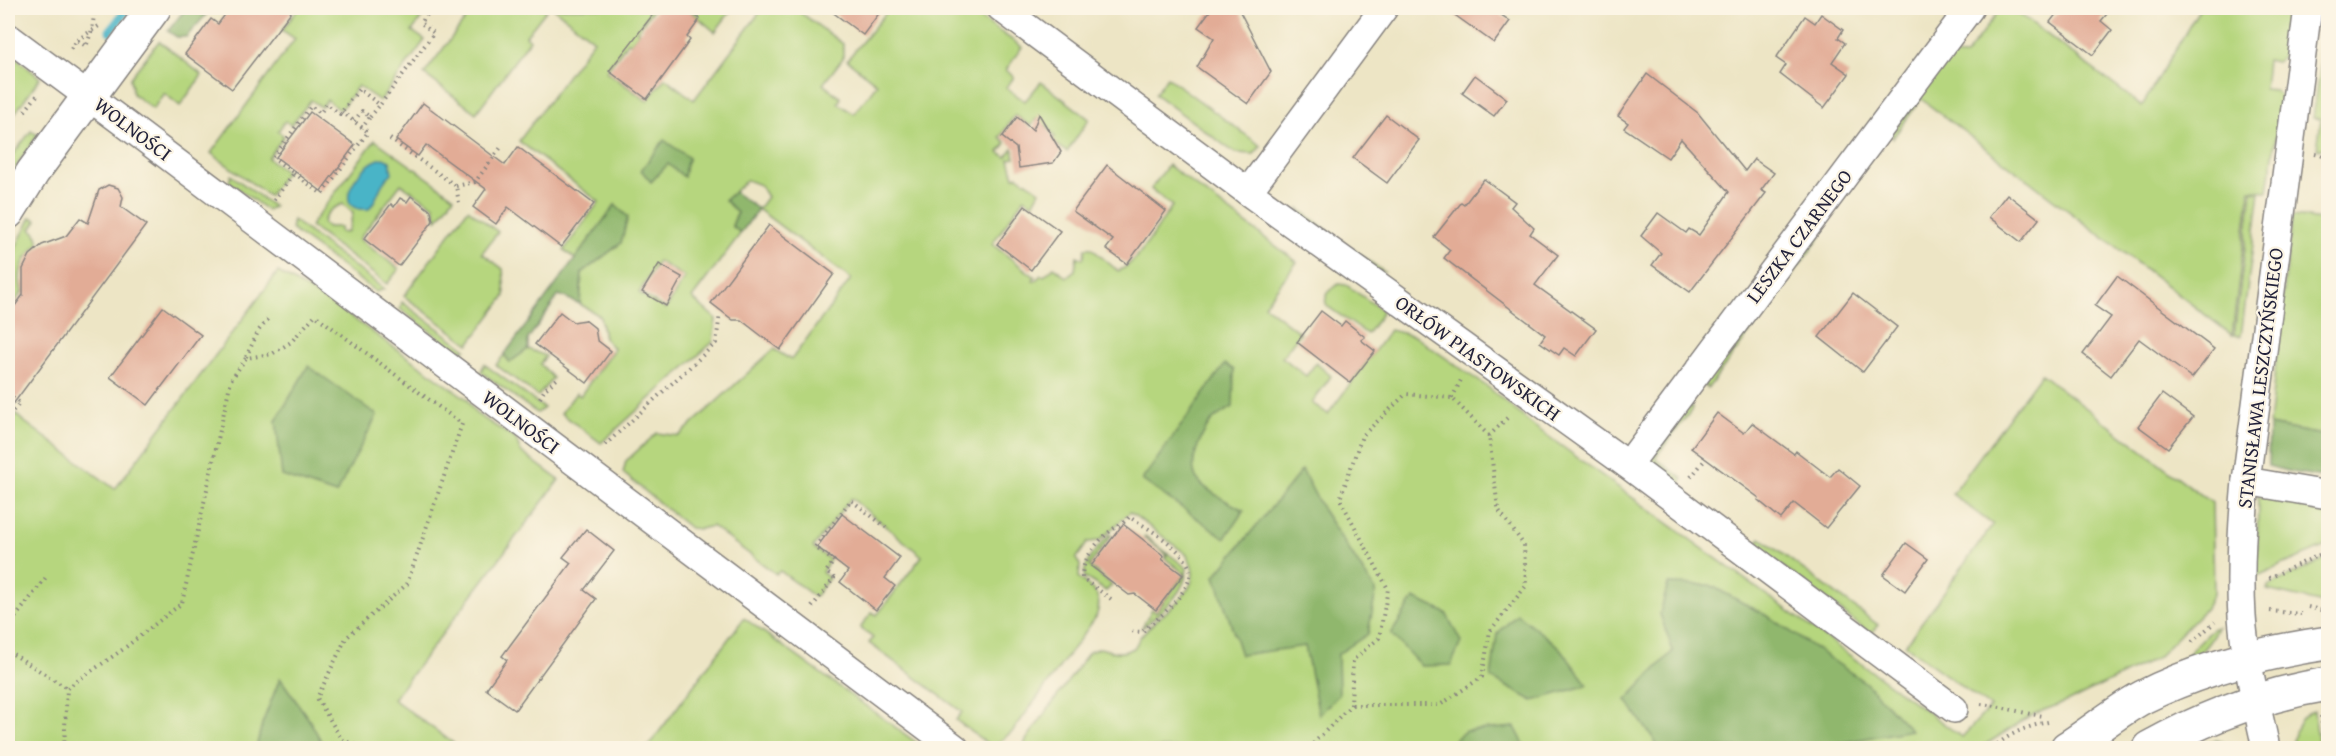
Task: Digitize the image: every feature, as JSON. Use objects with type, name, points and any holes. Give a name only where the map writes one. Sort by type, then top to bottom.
[{"type":"street","points":[[8,212],[33,172],[88,95],[154,8]]},
{"type":"street","name":"ORŁÓW PIASTOWSKICH","points":[[1001,8],[1248,192],[1628,465],[1954,709]]},
{"type":"street","points":[[1248,192],[1384,8]]},
{"type":"street","name":"LESZKA CZARNEGO","points":[[1628,465],[1970,8]]},
{"type":"street","name":"STANISŁAWA LESZCZYŃSKIEGO","points":[[2266,748],[2247,659],[2242,616],[2241,563],[2246,481],[2308,8]]},
{"type":"street","name":"WOLNOŚCI","points":[[8,37],[955,748]]},
{"type":"street","points":[[2246,481],[2328,495]]},
{"type":"street","points":[[2067,748],[2141,698],[2182,679],[2247,659],[2328,643]]},
{"type":"street","points":[[2149,748],[2217,715],[2256,700],[2325,696]]},
{"type":"path","points":[[362,128],[434,33],[421,23],[432,8]]},
{"type":"path","points":[[68,53],[77,40],[104,23]]},
{"type":"path","points":[[77,40],[91,51]]},
{"type":"path","points":[[342,112],[359,89],[380,105]]},
{"type":"path","points":[[327,104],[354,121],[368,132],[322,194],[273,158],[311,106],[320,113],[327,104]]},
{"type":"path","points":[[354,121],[362,111],[370,117]]},
{"type":"path","points":[[390,139],[456,186],[459,204]]},
{"type":"path","points":[[456,186],[475,182],[502,146]]},
{"type":"path","points":[[2317,154],[2328,157]]},
{"type":"path","points":[[274,200],[294,173]]},
{"type":"path","points":[[2328,187],[2325,216],[2328,216]]},
{"type":"path","points":[[605,446],[716,343],[720,314]]},
{"type":"path","points":[[246,358],[272,354],[291,342],[315,315],[462,424],[407,584],[346,638],[317,698],[342,740],[366,748]]},
{"type":"path","points":[[67,688],[122,650],[182,603],[231,380],[268,318]]},
{"type":"path","points":[[540,398],[556,379]]},
{"type":"path","points":[[8,393],[20,403],[10,414],[8,413]]},
{"type":"path","points":[[1309,748],[1351,705],[1353,660],[1379,639],[1388,589],[1340,500],[1362,436],[1406,394],[1452,398],[1489,436],[1498,509],[1524,545],[1526,585],[1490,631],[1482,677],[1440,705],[1351,705]]},
{"type":"path","points":[[1687,483],[1704,461]]},
{"type":"path","points":[[815,603],[834,578],[826,572],[834,561],[815,547],[851,500],[887,528]]},
{"type":"path","points":[[1111,599],[1082,578],[1082,572],[1091,553],[1103,538],[1129,517],[1153,531],[1183,555],[1190,566],[1190,578],[1173,604],[1142,632],[1129,631]]},
{"type":"path","points":[[2262,580],[2289,571],[2328,550]]},
{"type":"path","points":[[8,627],[47,576]]},
{"type":"path","points":[[2308,607],[2328,611]]},
{"type":"path","points":[[8,651],[67,688]]},
{"type":"path","points":[[64,748],[67,688]]},
{"type":"path","points":[[2325,696],[2320,713],[2325,748]]},
{"type":"path","points":[[1954,709],[1982,704],[2001,706],[2028,715],[2045,716]]},
{"type":"path","points":[[1950,748],[1968,746],[1969,748]]},
{"type":"green space","points":[[186,8],[194,8],[206,15],[186,37],[177,37],[168,31]]},
{"type":"green space","points":[[299,8],[429,8],[412,31],[425,40],[380,101],[358,86],[340,110],[327,100],[321,107],[311,100],[291,125],[285,121],[278,131],[284,136],[268,158],[286,172],[269,196],[211,153],[295,39],[282,30]]},
{"type":"green space","points":[[474,8],[548,8],[526,36],[530,40],[476,113],[424,74]]},
{"type":"green space","points":[[553,8],[654,8],[637,31],[639,33],[631,43],[628,42],[606,71],[647,101],[665,78],[694,100],[763,8],[802,8],[801,13],[843,44],[843,58],[823,84],[841,98],[838,103],[854,114],[877,84],[847,60],[890,8],[925,8],[929,11],[933,8],[966,8],[1022,47],[1006,70],[1014,77],[1006,88],[1025,101],[1041,82],[1089,119],[1067,152],[1052,141],[1055,137],[1047,126],[1036,119],[1031,126],[1015,115],[1000,137],[1006,143],[999,152],[1006,157],[1013,148],[1015,158],[1009,159],[1014,177],[1018,176],[1040,191],[1033,204],[1024,198],[992,244],[1035,277],[1033,280],[1035,281],[1041,275],[1044,276],[1054,267],[1066,277],[1075,270],[1077,256],[1083,259],[1086,248],[1091,248],[1118,271],[1126,267],[1141,252],[1172,206],[1151,189],[1168,165],[1297,262],[1264,305],[1300,333],[1282,357],[1306,376],[1316,363],[1331,376],[1312,403],[1328,414],[1390,330],[1414,336],[1489,388],[1534,426],[1962,737],[1990,707],[1905,645],[1993,525],[1952,494],[2041,374],[2212,503],[2214,592],[2206,608],[2157,658],[2076,698],[2034,714],[1980,748],[1023,748],[1026,740],[1089,652],[1100,648],[1121,652],[1134,648],[1149,627],[1188,590],[1192,579],[1192,567],[1186,554],[1130,512],[1099,541],[1088,542],[1076,559],[1080,565],[1079,578],[1093,590],[1098,599],[1096,617],[1013,731],[992,747],[956,720],[962,712],[869,643],[873,638],[860,628],[872,612],[877,615],[922,556],[851,498],[813,547],[830,560],[822,572],[829,578],[815,597],[780,571],[776,574],[712,526],[700,529],[690,528],[623,473],[626,461],[657,433],[679,436],[774,349],[791,360],[851,279],[758,209],[767,197],[760,185],[747,180],[725,200],[737,213],[732,226],[741,233],[692,298],[716,319],[713,342],[601,443],[561,413],[576,393],[580,396],[614,349],[604,338],[600,316],[580,304],[582,273],[621,243],[615,205],[575,259],[564,250],[599,202],[519,141],[594,40]],"holes":[[[658,261],[685,277],[666,309],[639,293]]]},
{"type":"green space","points":[[687,8],[733,8],[715,32]]},
{"type":"green space","points":[[2001,8],[2012,8],[2142,106],[2200,8],[2294,8],[2289,50],[2276,62],[2267,60],[2264,89],[2275,90],[2281,98],[2268,191],[2250,190],[2232,335],[1921,99],[1893,138],[1891,133],[1949,55],[1965,56]]},
{"type":"green space","points":[[2328,15],[2328,147],[2317,149],[2321,119],[2313,118]]},
{"type":"green space","points":[[159,41],[202,75],[180,106],[164,93],[153,109],[133,94],[130,78]]},
{"type":"green space","points":[[8,51],[40,78],[8,123]]},
{"type":"green space","points":[[1167,77],[1261,146],[1254,154],[1235,153],[1155,94]]},
{"type":"green space","points":[[31,131],[38,135],[8,178],[8,161]]},
{"type":"green space","points":[[375,140],[454,197],[437,220],[434,206],[401,184],[359,239],[399,269],[387,284],[310,226]],"holes":[[[392,173],[380,184],[379,192],[349,201]],[[343,204],[353,213],[348,231],[344,233],[340,232],[340,227],[328,227],[323,224],[330,211]]]},
{"type":"green space","points":[[664,140],[689,158],[684,177],[668,164],[651,182],[641,170]]},
{"type":"green space","points":[[231,175],[274,207],[267,210],[229,182]]},
{"type":"green space","points":[[2252,191],[2260,192],[2241,336],[2234,335]]},
{"type":"green space","points":[[734,192],[758,209],[741,233],[732,226],[737,213],[725,200]]},
{"type":"green space","points":[[615,205],[628,217],[621,243],[582,273],[580,304],[559,295],[528,339],[528,349],[510,362],[504,355]]},
{"type":"green space","points":[[468,209],[498,232],[482,253],[503,269],[505,296],[469,344],[404,296]]},
{"type":"green space","points":[[1299,209],[1384,272],[1373,272],[1302,219]]},
{"type":"green space","points":[[2292,216],[2328,221],[2328,436],[2269,425]]},
{"type":"green space","points":[[31,217],[37,220],[31,229],[36,233],[39,244],[22,265],[20,285],[22,292],[8,312],[8,263]]},
{"type":"green space","points":[[293,220],[384,289],[376,292],[291,229]]},
{"type":"green space","points":[[1815,235],[1821,236],[1769,307],[1766,303]]},
{"type":"green space","points":[[278,272],[334,305],[467,399],[475,413],[516,439],[520,451],[559,480],[393,699],[460,748],[8,748],[8,397],[14,403],[11,409],[22,420],[115,489]]},
{"type":"green space","points":[[1339,284],[1346,285],[1382,310],[1381,315],[1367,334],[1327,306],[1328,293]]},
{"type":"green space","points":[[402,302],[466,349],[459,352],[400,309]]},
{"type":"green space","points":[[1754,318],[1760,319],[1708,388],[1703,385]]},
{"type":"green space","points":[[528,349],[546,356],[540,364],[553,378],[538,396],[496,365],[504,355],[510,362]]},
{"type":"green space","points":[[484,364],[544,408],[537,413],[481,372]]},
{"type":"green space","points":[[1225,364],[1234,370],[1233,407],[1210,423],[1199,442],[1194,458],[1194,473],[1201,484],[1219,497],[1244,510],[1225,538],[1142,480]]},
{"type":"green space","points":[[308,366],[377,415],[336,494],[282,476],[276,421]]},
{"type":"green space","points":[[1688,405],[1693,408],[1655,458],[1683,479],[1677,487],[1644,463]]},
{"type":"green space","points":[[2269,425],[2328,436],[2328,478],[2268,466]]},
{"type":"green space","points":[[1302,470],[1323,510],[1376,591],[1368,634],[1338,654],[1339,694],[1319,715],[1305,646],[1241,655],[1215,576]]},
{"type":"green space","points":[[2258,496],[2328,505],[2328,545],[2257,576]]},
{"type":"green space","points":[[1110,534],[1111,536],[1089,566],[1112,585],[1106,591],[1084,577],[1089,559]]},
{"type":"green space","points":[[1145,536],[1187,568],[1182,586],[1177,595],[1141,629],[1152,609],[1156,612],[1185,574],[1165,558],[1167,555]]},
{"type":"green space","points":[[1761,538],[1878,625],[1871,634],[1755,546]]},
{"type":"green space","points":[[2328,558],[2328,604],[2267,590],[2268,586]]},
{"type":"green space","points":[[1668,584],[1710,585],[1769,617],[1866,683],[1911,730],[1813,748],[1660,748],[1626,700],[1673,651],[1660,614]]},
{"type":"green space","points":[[1414,598],[1446,613],[1461,642],[1451,665],[1421,666],[1391,634]]},
{"type":"green space","points":[[1517,614],[1559,647],[1588,685],[1533,701],[1491,678],[1497,634]]},
{"type":"green space","points":[[744,618],[924,748],[647,748]]},
{"type":"green space","points":[[2217,627],[2209,643],[2203,649],[2191,660],[2169,673],[2213,628]]},
{"type":"green space","points":[[280,678],[310,721],[325,748],[256,748],[262,724]]},
{"type":"green space","points":[[2314,711],[2319,748],[2292,748],[2301,720]]},
{"type":"green space","points":[[1515,727],[1526,748],[1445,748],[1465,731]]},
{"type":"green space","points":[[2216,740],[2238,748],[2190,748]]},
{"type":"water","points":[[383,158],[390,161],[392,173],[384,182],[369,209],[357,208],[350,203],[351,186],[365,168]]},
{"type":"building","points":[[230,8],[294,8],[232,89],[185,54],[211,19],[218,24]]},
{"type":"building","points":[[658,8],[684,8],[700,19],[687,37],[690,40],[647,99],[609,71]]},
{"type":"building","points":[[827,8],[883,8],[863,35]]},
{"type":"building","points":[[1212,8],[1238,8],[1271,72],[1248,104],[1197,67],[1214,38],[1198,27]]},
{"type":"building","points":[[1445,8],[1491,8],[1510,21],[1494,43]]},
{"type":"building","points":[[2061,8],[2112,8],[2101,21],[2112,30],[2093,55],[2050,22]]},
{"type":"building","points":[[1821,14],[1843,30],[1838,38],[1845,43],[1832,62],[1849,74],[1824,108],[1780,74],[1786,65],[1776,58],[1805,16],[1815,23]]},
{"type":"building","points":[[1647,74],[1698,113],[1745,171],[1754,159],[1774,173],[1761,190],[1766,193],[1690,292],[1652,265],[1661,253],[1641,236],[1658,213],[1686,233],[1689,229],[1699,235],[1729,192],[1681,139],[1668,158],[1624,128],[1628,123],[1618,116]]},
{"type":"building","points":[[1475,75],[1507,99],[1494,116],[1462,93]]},
{"type":"building","points":[[423,103],[505,165],[518,147],[594,204],[561,247],[508,207],[496,224],[473,207],[486,189],[426,145],[418,156],[396,140]]},
{"type":"building","points":[[310,112],[355,145],[321,191],[276,157]]},
{"type":"building","points":[[1039,114],[1061,152],[1053,163],[1019,168],[1016,148],[1002,137],[1017,117],[1033,130]]},
{"type":"building","points":[[1386,115],[1419,140],[1387,183],[1353,158]]},
{"type":"building","points":[[1107,165],[1166,211],[1127,264],[1106,249],[1113,240],[1073,211]]},
{"type":"building","points":[[1484,179],[1515,202],[1511,207],[1534,228],[1530,234],[1558,255],[1535,285],[1596,329],[1576,356],[1564,348],[1559,355],[1540,342],[1545,335],[1444,258],[1450,250],[1434,237],[1461,203],[1464,205]]},
{"type":"building","points":[[108,185],[118,188],[123,197],[121,207],[146,225],[8,411],[8,315],[23,295],[23,269],[30,255],[42,245],[66,236],[80,218],[88,223],[99,190]]},
{"type":"building","points":[[2007,194],[2039,219],[2021,242],[1989,217]]},
{"type":"building","points":[[411,196],[431,211],[433,221],[399,266],[364,239],[391,204],[394,207],[400,198],[407,202]]},
{"type":"building","points":[[1025,206],[1060,231],[1031,270],[997,244]]},
{"type":"building","points":[[769,225],[834,274],[780,350],[741,320],[733,320],[711,303]]},
{"type":"building","points":[[659,264],[682,277],[666,306],[642,292]]},
{"type":"building","points":[[2117,276],[2214,349],[2192,378],[2139,339],[2111,376],[2083,354],[2111,317],[2095,306]]},
{"type":"building","points":[[1853,293],[1897,327],[1863,372],[1819,337]]},
{"type":"building","points":[[163,307],[201,335],[148,405],[110,377]]},
{"type":"building","points":[[1321,311],[1341,326],[1345,321],[1365,337],[1361,340],[1375,351],[1350,383],[1297,342]]},
{"type":"building","points":[[560,312],[573,322],[585,320],[595,328],[597,340],[611,351],[587,383],[535,344]]},
{"type":"building","points":[[2162,394],[2193,417],[2168,448],[2138,426]]},
{"type":"building","points":[[1717,413],[1744,433],[1752,423],[1794,454],[1796,451],[1830,477],[1838,468],[1860,486],[1826,528],[1794,503],[1781,519],[1758,500],[1759,498],[1691,448]]},
{"type":"building","points":[[842,514],[900,558],[885,578],[895,586],[876,610],[840,582],[848,571],[817,547]]},
{"type":"building","points":[[1123,524],[1164,556],[1162,559],[1183,575],[1156,610],[1135,594],[1129,595],[1091,566]]},
{"type":"building","points":[[586,529],[614,551],[584,590],[596,599],[515,710],[486,689],[507,660],[502,656],[571,563],[563,557]]},
{"type":"building","points":[[1906,543],[1928,559],[1905,591],[1883,575]]},
{"type":"waterway","points":[[110,31],[128,8]]}]
